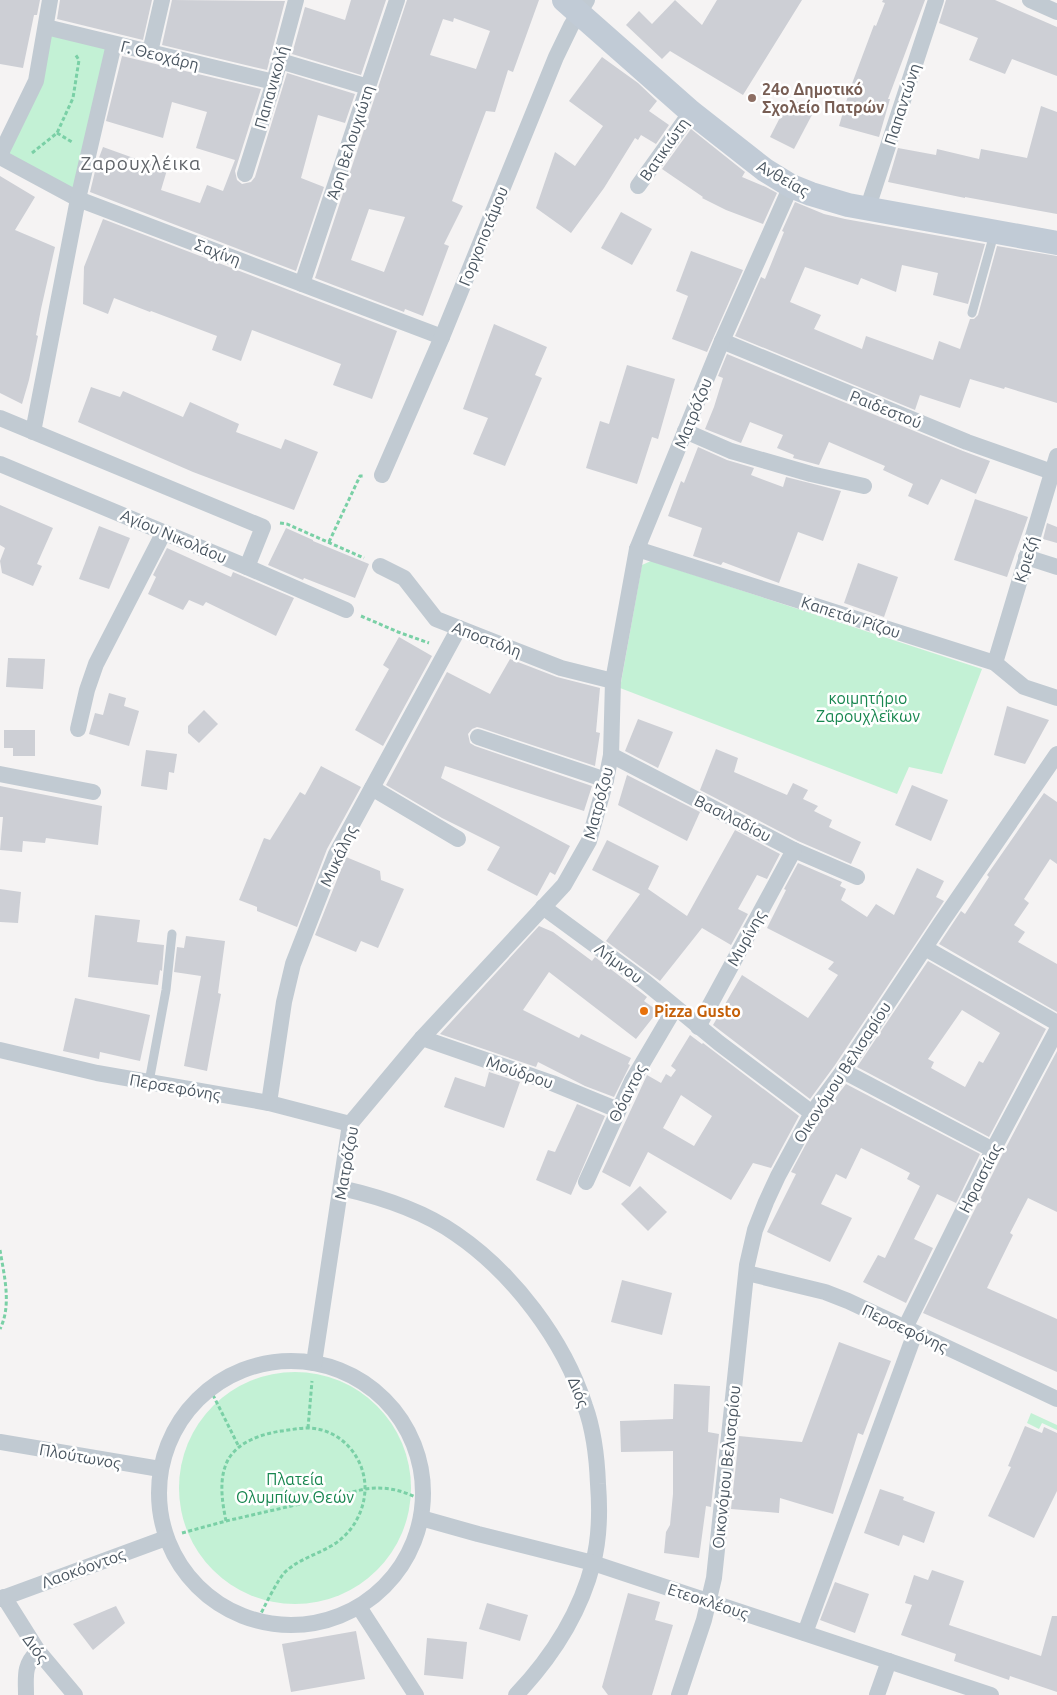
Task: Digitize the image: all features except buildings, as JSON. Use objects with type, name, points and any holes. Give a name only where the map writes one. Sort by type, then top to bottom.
[{"type":"main road","name":"Ανθείας","points":[[576,4],[690,112],[753,162],[791,186],[830,200],[1057,243]]},
{"type":"street","points":[[0,156],[36,81],[50,0]]},
{"type":"street","points":[[150,52],[162,0]]},
{"type":"street","name":"Παπανικολή","points":[[245,174],[274,82],[296,0]]},
{"type":"street","name":"Άρη Βελουχιώτη","points":[[302,284],[397,0]]},
{"type":"street","name":"Παπαντώνη","points":[[868,207],[936,0]]},
{"type":"street","points":[[1030,0],[1057,12]]},
{"type":"street","name":"Γοργοποτάμου","points":[[382,475],[442,337],[576,4]]},
{"type":"street","name":"Γ. Θεοχάρη","points":[[46,27],[274,82]]},
{"type":"street","points":[[33,432],[78,199],[114,44]]},
{"type":"street","points":[[280,61],[368,87]]},
{"type":"street","name":"Βατικιώτη","points":[[638,186],[690,112]]},
{"type":"street","name":"Σαχίνη","points":[[0,156],[78,199],[442,337]]},
{"type":"street","name":"Ματρόζου","points":[[314,1363],[350,1124],[422,1038],[564,885],[589,841],[611,755],[613,681],[637,549],[722,341],[791,186]]},
{"type":"street","name":"Ραιδεστού","points":[[722,341],[967,442],[1055,464]]},
{"type":"street","points":[[0,418],[263,527],[247,567]]},
{"type":"street","points":[[685,431],[731,451],[812,474],[864,486]]},
{"type":"street","name":"Αγίου Νικολάου","points":[[0,464],[346,610]]},
{"type":"street","name":"Κριεζή","points":[[995,663],[1055,464]]},
{"type":"street","points":[[78,729],[87,690],[96,664],[164,532]]},
{"type":"street","name":"Καπετάν Ρίζου","points":[[637,549],[995,663],[1024,687],[1057,698]]},
{"type":"street","points":[[1026,557],[1057,567]]},
{"type":"street","name":"Αποστόλη","points":[[380,566],[404,578],[436,619],[561,668],[613,681]]},
{"type":"street","name":"Μυκάλης","points":[[269,1103],[284,1002],[293,964],[336,854],[459,628]]},
{"type":"street","points":[[478,737],[606,780]]},
{"type":"street","name":"Οικονόμου Βελισαρίου","points":[[679,1695],[709,1601],[716,1562],[747,1273],[755,1230],[760,1216],[778,1176],[812,1113],[843,1071],[1057,754]]},
{"type":"street","name":"Βασιλαδίου","points":[[611,755],[794,850],[857,878]]},
{"type":"street","points":[[0,774],[93,792]]},
{"type":"street","points":[[372,788],[458,839]]},
{"type":"street","name":"Μυρίνης","points":[[698,1027],[794,850]]},
{"type":"street","name":"Λήμνου","points":[[543,907],[613,958],[698,1027],[812,1113]]},
{"type":"street","points":[[925,948],[1057,1023]]},
{"type":"street","name":"Θόαντος","points":[[586,1182],[632,1081],[675,1008]]},
{"type":"street","name":"Ηφαιστίας","points":[[805,1633],[910,1331],[993,1150],[1057,1030]]},
{"type":"street","name":"Μούδρου","points":[[422,1038],[545,1080],[618,1110]]},
{"type":"street","name":"Περσεφόνης","points":[[0,1050],[63,1066],[269,1103],[350,1124]]},
{"type":"street","points":[[843,1071],[993,1150]]},
{"type":"street","name":"Διός","points":[[341,1188],[408,1208],[456,1233],[474,1247],[500,1272],[544,1323],[573,1375],[585,1406],[596,1459],[599,1496],[599,1526],[594,1562],[580,1600],[563,1635],[542,1666],[516,1695]]},
{"type":"street","name":"Περσεφόνης","points":[[747,1273],[825,1292],[848,1301],[1057,1398]]},
{"type":"street","points":[[286,1361],[314,1363],[337,1369],[359,1380],[378,1394],[395,1411],[408,1432],[418,1454],[423,1477],[422,1510],[413,1545],[400,1570],[381,1590],[359,1607],[335,1618],[309,1624],[283,1625],[257,1621],[233,1612],[211,1599],[192,1582],[177,1561],[166,1538],[159,1504],[160,1470],[167,1446],[178,1424],[192,1405],[210,1389],[233,1374],[259,1365],[286,1361]]},
{"type":"street","name":"Πλούτωνος","points":[[0,1442],[160,1470]]},
{"type":"street","name":"Ετεοκλέους","points":[[422,1510],[478,1534],[594,1562],[991,1695]]},
{"type":"street","name":"Λαοκόοντος","points":[[2,1598],[166,1538]]},
{"type":"street","name":"Διός","points":[[2,1598],[38,1651],[75,1695]]},
{"type":"street","points":[[359,1607],[416,1695]]},
{"type":"street","points":[[26,1695],[27,1665],[38,1651]]},
{"type":"street","points":[[877,1695],[889,1661]]},
{"type":"lane","points":[[972,313],[995,231]]},
{"type":"lane","points":[[148,1082],[166,990],[172,934]]},
{"type":"path","points":[[16,166],[57,133],[73,98],[79,60],[62,31]]},
{"type":"path","points":[[329,542],[360,476],[382,475]]},
{"type":"path","points":[[263,527],[271,522],[287,524],[380,566]]},
{"type":"path","points":[[346,610],[398,632],[448,649]]},
{"type":"path","points":[[0,1250],[6,1293],[3,1323],[0,1329]]},
{"type":"path","points":[[308,1428],[314,1363]]},
{"type":"path","points":[[210,1389],[239,1447]]},
{"type":"path","points":[[226,1521],[222,1498],[223,1477],[230,1458],[239,1447],[259,1436],[274,1432],[308,1428],[322,1430],[335,1435],[345,1442],[360,1464],[365,1489],[360,1513],[348,1532],[331,1547],[305,1558],[284,1574],[257,1621]]},
{"type":"path","points":[[166,1538],[226,1521],[378,1487],[406,1493],[422,1510]]},
{"type":"green space","points":[[46,27],[114,44],[78,199],[0,157],[36,81]]},
{"type":"green space","name":"κοιμητήριο Ζαρουχλεΐκων","points":[[651,561],[982,669],[942,774],[909,767],[897,794],[620,688],[642,565]]},
{"type":"green space","name":"Πλατεία Ολυμπίων Θεών","points":[[284,1372],[306,1372],[329,1377],[360,1391],[385,1414],[392,1423],[406,1454],[411,1477],[409,1511],[397,1543],[385,1562],[369,1578],[360,1585],[329,1599],[306,1604],[284,1604],[261,1599],[230,1585],[205,1562],[198,1553],[184,1522],[179,1499],[179,1477],[184,1454],[198,1423],[221,1398],[230,1391],[261,1377]]},
{"type":"green space","points":[[1031,1413],[1057,1425],[1057,1430],[1042,1423],[1039,1429],[1027,1423]]},
{"type":"place","name":"24ο Δημοτικό Σχολείο Πατρών","points":[[752,98]]},
{"type":"place","name":"Pizza Gusto","points":[[644,1011]]},
{"type":"district","name":"Ζαρουχλέικα","points":[[141,163]]}]
